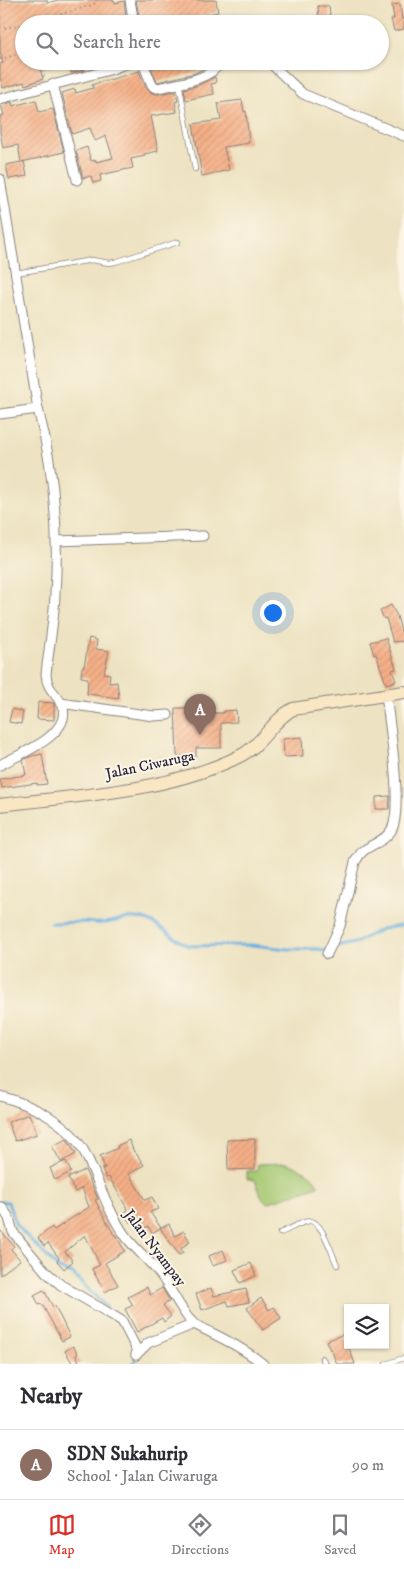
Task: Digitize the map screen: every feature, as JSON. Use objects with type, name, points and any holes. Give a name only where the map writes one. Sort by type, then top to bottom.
[{"type":"street","points":[[130,0],[132,15]]},
{"type":"street","points":[[0,99],[110,70]]},
{"type":"street","points":[[146,70],[154,87],[179,83],[212,73],[214,70]]},
{"type":"street","points":[[278,70],[303,94],[404,136]]},
{"type":"street","points":[[50,85],[77,180]]},
{"type":"street","points":[[0,179],[4,234],[16,273],[38,408],[47,442],[52,476],[56,541],[55,594],[46,674],[48,686],[63,708],[60,728],[49,738],[0,764]]},
{"type":"street","points":[[0,414],[38,408]]},
{"type":"street","points":[[56,541],[202,536]]},
{"type":"street","name":"Jalan Ciwaruga","points":[[0,805],[134,788],[175,780],[243,754],[257,745],[283,714],[293,709],[404,692]]},
{"type":"street","points":[[327,954],[329,946],[340,926],[355,862],[361,853],[387,837],[392,830],[396,817],[394,769],[386,694]]},
{"type":"street","points":[[60,703],[147,715],[168,715]]},
{"type":"street","name":"Jalan Nyampay","points":[[0,1096],[19,1101],[58,1122],[75,1138],[85,1154],[109,1209],[124,1235],[162,1276],[182,1310],[194,1324],[234,1345],[263,1364]]},
{"type":"street","points":[[0,1207],[2,1207],[9,1218],[13,1232],[46,1272],[62,1286],[122,1321],[135,1346],[136,1354],[148,1343],[194,1324]]},
{"type":"lane","points":[[179,83],[195,169]]},
{"type":"lane","points":[[16,273],[86,261],[115,262],[178,242]]},
{"type":"lane","points":[[280,1233],[309,1221],[315,1222],[321,1227],[337,1265]]},
{"type":"lane","points":[[322,1358],[326,1364]]},
{"type":"lane","points":[[386,1364],[404,1358]]},
{"type":"path","points":[[58,15],[92,5],[97,0]]},
{"type":"path","points":[[0,29],[15,26]]},
{"type":"path","points":[[0,59],[15,55]]},
{"type":"path","points":[[44,70],[50,85]]},
{"type":"green space","points":[[286,1163],[309,1174],[318,1186],[267,1203],[262,1198],[255,1180],[247,1179],[247,1171],[257,1171],[258,1164]]},
{"type":"building","points":[[0,0],[47,0],[47,3],[58,0],[114,0],[115,3],[124,1],[126,15],[15,15],[15,70],[40,70],[43,79],[25,85],[24,82],[3,88],[0,77],[0,64],[3,63],[0,51]]},
{"type":"building","points":[[136,0],[216,0],[218,12],[204,15],[139,15]]},
{"type":"building","points":[[400,4],[402,19],[404,19],[404,29],[394,31],[391,19],[394,19],[392,5]]},
{"type":"building","points":[[318,6],[329,6],[330,15],[318,15]]},
{"type":"building","points":[[70,70],[85,70],[71,73]]},
{"type":"building","points":[[152,70],[201,70],[195,73],[157,82]]},
{"type":"building","points":[[139,71],[146,88],[152,93],[176,91],[178,101],[175,102],[177,112],[151,116],[158,151],[131,159],[133,168],[100,175],[101,181],[93,183],[91,176],[83,178],[76,151],[87,147],[91,161],[96,160],[96,162],[113,158],[106,136],[95,141],[90,128],[72,134],[62,93],[75,89],[76,93],[93,88],[92,85],[102,81]]},
{"type":"building","points":[[215,77],[216,83],[211,84],[214,94],[186,100],[184,89],[199,85]]},
{"type":"building","points":[[36,100],[39,112],[53,109],[64,152],[24,162],[27,176],[9,179],[6,165],[21,162],[18,145],[3,148],[0,116],[4,115],[1,105],[12,102],[13,106]]},
{"type":"building","points":[[242,100],[244,112],[246,111],[249,143],[224,147],[229,170],[202,176],[193,124],[221,120],[218,103]]},
{"type":"building","points":[[391,605],[397,616],[401,631],[404,630],[404,641],[393,642],[386,618],[384,619],[380,611]]},
{"type":"building","points":[[89,638],[97,640],[96,649],[109,651],[104,673],[110,674],[109,683],[117,682],[119,698],[87,694],[88,678],[81,677]]},
{"type":"building","points":[[386,638],[396,669],[392,670],[396,681],[386,684],[370,642]]},
{"type":"building","points":[[38,702],[54,703],[54,720],[37,719]]},
{"type":"building","points":[[175,708],[194,708],[194,713],[224,713],[224,711],[236,710],[237,722],[221,723],[221,748],[196,748],[196,756],[177,756]]},
{"type":"building","points":[[12,709],[23,712],[21,724],[9,722]]},
{"type":"building","points":[[302,737],[303,756],[284,757],[283,739]]},
{"type":"building","points":[[42,754],[47,784],[37,785],[37,783],[2,788],[0,779],[26,775],[23,760]]},
{"type":"building","points":[[390,796],[389,809],[376,809],[376,797]]},
{"type":"building","points":[[29,1114],[37,1134],[15,1141],[8,1122]]},
{"type":"building","points":[[67,1139],[76,1154],[61,1162],[52,1146]]},
{"type":"building","points":[[255,1139],[255,1169],[228,1170],[227,1140]]},
{"type":"building","points":[[129,1140],[134,1152],[144,1165],[129,1174],[145,1200],[152,1197],[158,1209],[150,1212],[161,1228],[169,1224],[175,1236],[184,1231],[190,1242],[181,1248],[183,1253],[179,1255],[160,1228],[152,1233],[148,1226],[144,1229],[137,1219],[130,1223],[124,1213],[128,1210],[109,1177],[106,1178],[102,1169],[105,1168],[100,1156],[118,1148],[117,1146]]},
{"type":"building","points":[[66,1161],[71,1172],[55,1180],[50,1168]]},
{"type":"building","points":[[85,1170],[98,1199],[95,1200],[125,1251],[105,1263],[118,1285],[105,1292],[92,1269],[100,1265],[85,1235],[65,1252],[73,1261],[64,1269],[57,1261],[59,1258],[48,1243],[44,1246],[38,1238],[52,1227],[54,1230],[89,1207],[82,1188],[75,1192],[68,1178]]},
{"type":"building","points":[[0,1230],[14,1246],[11,1249],[20,1260],[0,1275]]},
{"type":"building","points":[[223,1250],[227,1260],[213,1266],[209,1256]]},
{"type":"building","points":[[251,1263],[256,1276],[240,1283],[234,1270]]},
{"type":"building","points":[[147,1287],[150,1295],[162,1288],[170,1301],[163,1305],[171,1316],[164,1322],[162,1318],[137,1332],[125,1309],[133,1305],[128,1297]]},
{"type":"building","points":[[211,1288],[214,1296],[246,1289],[249,1302],[229,1306],[227,1301],[202,1310],[196,1294]]},
{"type":"building","points":[[44,1290],[53,1307],[55,1306],[70,1337],[62,1341],[42,1304],[39,1305],[34,1295]]},
{"type":"building","points":[[261,1298],[269,1310],[274,1307],[281,1318],[263,1330],[247,1308]]},
{"type":"building","points":[[344,1334],[344,1349],[350,1349],[355,1364],[337,1364],[326,1341]]},
{"type":"building","points":[[73,1346],[78,1354],[76,1355],[80,1364],[73,1364],[65,1351]]},
{"type":"waterway","points":[[50,923],[106,923],[129,918],[140,918],[189,946],[252,945],[288,949],[319,949],[323,951],[358,942],[382,929],[404,925]]},
{"type":"waterway","points":[[0,1202],[8,1202],[16,1225],[59,1269],[73,1274],[106,1307]]},
{"type":"waterway","points":[[133,1364],[138,1357]]},
{"type":"place","name":"SDN Sukahurip","points":[[200,735]]}]
